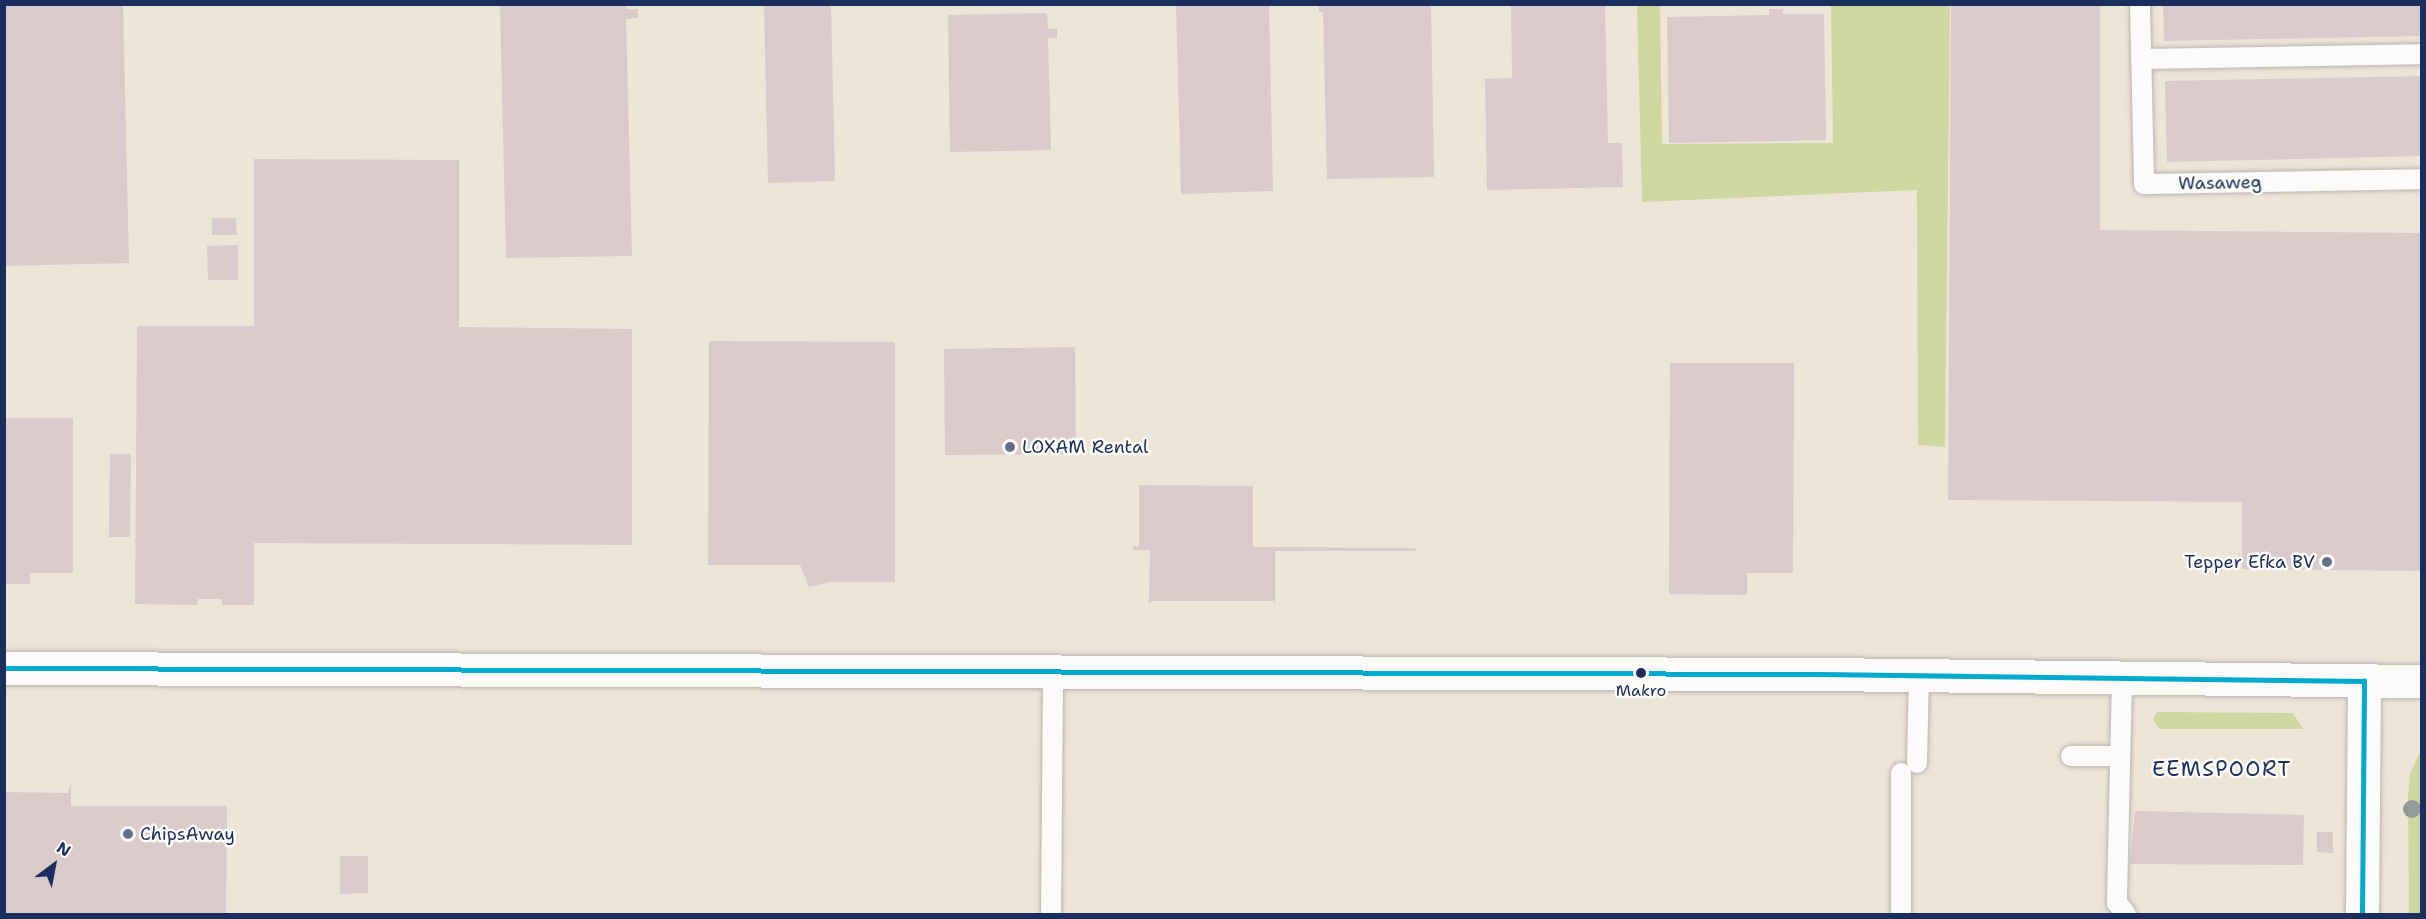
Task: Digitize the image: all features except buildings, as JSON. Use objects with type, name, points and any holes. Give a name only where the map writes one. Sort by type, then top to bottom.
[{"type":"street","points":[[4,668],[1919,675],[2421,681]]},
{"type":"street","points":[[2362,915],[2364,681]]},
{"type":"lane","name":"Wasaweg","points":[[2140,4],[2144,184],[2421,179]]},
{"type":"lane","points":[[2141,59],[2421,54]]},
{"type":"lane","points":[[1051,915],[1053,672]]},
{"type":"lane","points":[[1901,915],[1909,768],[1919,675]]},
{"type":"lane","points":[[2122,678],[2117,903],[2126,915]]},
{"type":"lane","points":[[2071,756],[2120,756]]},
{"type":"green space","points":[[1637,5],[1660,5],[1662,144],[1833,143],[1831,5],[1950,5],[1945,447],[1918,445],[1917,190],[1642,202]]},
{"type":"green space","points":[[2157,712],[2293,713],[2303,729],[2159,729],[2153,719]]},
{"type":"green space","points":[[2421,749],[2421,914],[2409,914],[2408,795],[2410,774]]},
{"type":"transit line","points":[[4,668],[1820,674],[2364,681]]},
{"type":"transit line","points":[[2362,914],[2364,681]]},
{"type":"place","name":"LOXAM Rental","points":[[1010,447]]},
{"type":"place","name":"Tepper Efka BV","points":[[2327,562]]},
{"type":"place","name":"Makro","points":[[1641,673]]},
{"type":"place","name":"ChipsAway","points":[[128,834]]},
{"type":"district","name":"EEMSPOORT","points":[[2222,769]]}]
